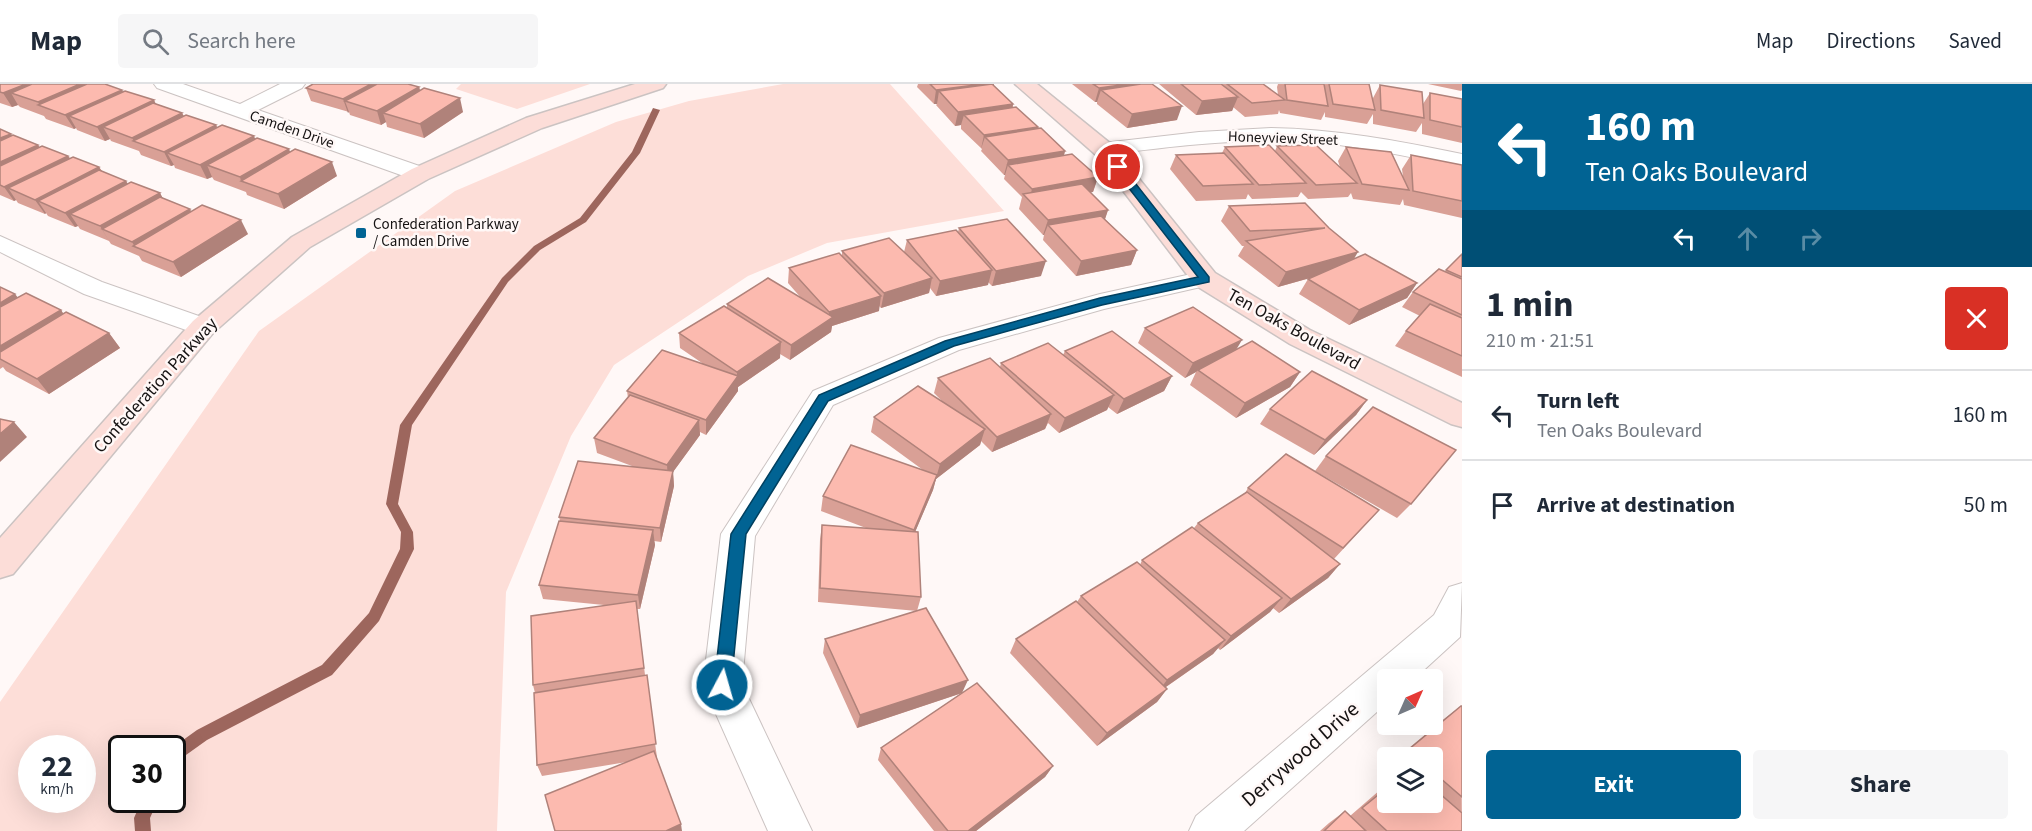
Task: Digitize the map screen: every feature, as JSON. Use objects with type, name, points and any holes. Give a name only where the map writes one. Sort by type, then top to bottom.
[{"type":"street","name":"Camden Drive","points":[[164,84],[420,174]]},
{"type":"street","points":[[241,111],[295,84]]},
{"type":"street","name":"Confederation Parkway","points":[[0,563],[203,327],[301,242],[420,174],[534,123],[656,84]]},
{"type":"street","name":"Ten Oaks Boulevard","points":[[1024,84],[1103,149],[1205,279],[1300,337],[1462,416]]},
{"type":"street","name":"Honeyview Street","points":[[1103,149],[1210,136],[1295,135],[1378,143],[1462,161]]},
{"type":"street","points":[[0,243],[93,288],[203,327]]},
{"type":"street","points":[[790,831],[722,685],[738,534],[823,398],[949,344],[1100,302],[1205,279]]},
{"type":"street","name":"Derrywood Drive","points":[[1211,831],[1447,626],[1462,598]]},
{"type":"shaded area","points":[[461,84],[590,84],[517,109],[456,89]]},
{"type":"shaded area","points":[[783,84],[890,84],[1004,211],[827,243],[748,276],[614,365],[571,436],[506,592],[497,831],[0,831],[0,702],[259,331],[455,191],[616,122],[689,101]]},
{"type":"building","points":[[0,84],[26,84],[3,93],[0,92]]},
{"type":"building","points":[[32,84],[80,84],[38,102],[11,93]]},
{"type":"building","points":[[87,84],[105,84],[122,90],[65,115],[38,105]]},
{"type":"building","points":[[313,84],[371,84],[343,99],[306,88]]},
{"type":"building","points":[[377,84],[408,84],[419,87],[377,111],[345,101]]},
{"type":"building","points":[[930,84],[983,84],[936,90]]},
{"type":"building","points":[[992,84],[1013,104],[958,112],[939,91]]},
{"type":"building","points":[[1093,84],[1128,84],[1099,88]]},
{"type":"building","points":[[1152,84],[1182,106],[1132,114],[1101,90]]},
{"type":"building","points":[[1181,84],[1221,84],[1238,97],[1202,101]]},
{"type":"building","points":[[1227,84],[1263,84],[1285,100],[1252,103]]},
{"type":"building","points":[[1285,84],[1324,84],[1328,106],[1287,100]]},
{"type":"building","points":[[1329,84],[1369,84],[1375,110],[1333,104]]},
{"type":"building","points":[[1380,85],[1422,92],[1424,118],[1381,110]]},
{"type":"building","points":[[424,88],[460,98],[420,124],[383,113]]},
{"type":"building","points":[[125,91],[154,100],[97,127],[69,116]]},
{"type":"building","points":[[1430,93],[1462,99],[1462,127],[1430,120]]},
{"type":"building","points":[[153,103],[182,113],[132,138],[103,127]]},
{"type":"building","points":[[1016,107],[1038,127],[984,135],[964,115]]},
{"type":"building","points":[[186,115],[216,125],[164,152],[133,141]]},
{"type":"building","points":[[222,125],[254,136],[200,165],[167,153]]},
{"type":"building","points":[[1041,128],[1065,151],[1008,160],[985,137]]},
{"type":"building","points":[[0,129],[11,134],[0,138]]},
{"type":"building","points":[[13,135],[38,145],[0,162],[0,141]]},
{"type":"building","points":[[257,138],[289,149],[240,177],[207,165]]},
{"type":"building","points":[[1269,145],[1306,183],[1259,185],[1225,147]]},
{"type":"building","points":[[1316,145],[1357,183],[1316,185],[1277,146]]},
{"type":"building","points":[[42,146],[68,156],[4,187],[0,185],[0,166]]},
{"type":"building","points":[[1346,147],[1391,152],[1409,190],[1362,184]]},
{"type":"building","points":[[295,149],[332,162],[278,194],[241,181]]},
{"type":"building","points":[[1224,153],[1253,184],[1203,186],[1176,155]]},
{"type":"building","points":[[1072,154],[1098,177],[1032,189],[1008,165]]},
{"type":"building","points":[[1411,155],[1462,165],[1462,201],[1413,191]]},
{"type":"building","points":[[73,157],[99,167],[35,200],[8,188]]},
{"type":"building","points":[[99,170],[126,181],[65,213],[38,201]]},
{"type":"building","points":[[131,182],[160,193],[100,226],[70,214]]},
{"type":"building","points":[[1082,184],[1108,210],[1048,220],[1023,194]]},
{"type":"building","points":[[160,197],[190,209],[132,242],[102,229]]},
{"type":"building","points":[[1305,203],[1329,228],[1358,252],[1286,272],[1246,241],[1325,228],[1250,231],[1229,206]]},
{"type":"building","points":[[202,205],[241,220],[173,262],[133,246]]},
{"type":"building","points":[[1101,216],[1137,250],[1081,261],[1048,225]]},
{"type":"building","points":[[1007,219],[1046,261],[996,271],[959,228]]},
{"type":"building","points":[[956,230],[992,270],[940,281],[907,240]]},
{"type":"building","points":[[889,238],[932,278],[884,293],[842,251]]},
{"type":"building","points":[[839,253],[881,296],[829,312],[789,268]]},
{"type":"building","points":[[1365,254],[1417,283],[1359,310],[1308,279]]},
{"type":"building","points":[[1462,254],[1462,277],[1446,270]]},
{"type":"building","points":[[1439,269],[1462,279],[1462,315],[1413,292]]},
{"type":"building","points":[[768,278],[833,317],[791,345],[727,304]]},
{"type":"building","points":[[0,287],[15,294],[0,303]]},
{"type":"building","points":[[26,293],[61,310],[0,346],[0,307]]},
{"type":"building","points":[[1430,304],[1462,318],[1462,356],[1406,331]]},
{"type":"building","points":[[724,306],[781,342],[737,372],[679,333]]},
{"type":"building","points":[[1193,307],[1242,340],[1193,363],[1145,328]]},
{"type":"building","points":[[66,312],[109,333],[37,379],[0,359],[0,352]]},
{"type":"building","points":[[1112,331],[1172,376],[1124,399],[1065,351]]},
{"type":"building","points":[[1252,341],[1300,372],[1245,403],[1198,370]]},
{"type":"building","points":[[1048,343],[1114,395],[1065,418],[1001,363]]},
{"type":"building","points":[[662,350],[738,376],[706,420],[627,391]]},
{"type":"building","points":[[990,358],[1051,414],[997,437],[938,378]]},
{"type":"building","points":[[1312,371],[1367,400],[1325,440],[1270,409]]},
{"type":"building","points":[[918,386],[985,429],[940,464],[874,417]]},
{"type":"building","points":[[630,395],[699,420],[667,465],[594,438]]},
{"type":"building","points":[[1373,407],[1456,450],[1411,504],[1326,456]]},
{"type":"building","points":[[0,419],[14,422],[0,434]]},
{"type":"building","points":[[851,445],[937,475],[914,530],[823,496]]},
{"type":"building","points":[[1286,454],[1379,510],[1343,548],[1248,488]]},
{"type":"building","points":[[578,461],[673,471],[660,528],[559,517]]},
{"type":"building","points":[[1247,492],[1340,564],[1291,599],[1198,523]]},
{"type":"building","points":[[559,521],[653,530],[638,595],[539,585]]},
{"type":"building","points":[[822,525],[918,532],[921,597],[820,588]]},
{"type":"building","points":[[1192,527],[1282,598],[1231,636],[1142,560]]},
{"type":"building","points":[[1137,562],[1225,640],[1167,680],[1081,596]]},
{"type":"building","points":[[636,601],[644,668],[533,685],[531,616]]},
{"type":"building","points":[[1076,601],[1167,689],[1107,733],[1016,639]]},
{"type":"building","points":[[926,608],[968,680],[860,715],[825,639]]},
{"type":"building","points":[[647,675],[656,744],[537,765],[534,693]]},
{"type":"building","points":[[977,683],[1053,766],[968,831],[948,831],[881,748]]},
{"type":"building","points":[[1462,706],[1462,797],[1443,781],[1443,747],[1412,747],[1426,735],[1443,735],[1443,721]]},
{"type":"building","points":[[654,751],[681,824],[666,831],[555,831],[545,795]]},
{"type":"building","points":[[1377,796],[1377,813],[1443,813],[1443,797],[1462,813],[1462,831],[1387,831],[1362,808]]},
{"type":"building","points":[[1345,811],[1366,831],[1324,831]]},
{"type":"waterway","points":[[186,747],[202,735],[327,670],[374,617],[407,549],[407,532],[392,504],[406,425],[505,280],[537,248],[583,220],[636,153],[656,110]]},
{"type":"waterway","points":[[143,831],[142,818],[144,813]]},
{"type":"place","name":"Confederation Parkway / Camden Drive","points":[[361,233]]},
{"type":"route","points":[[722,685],[738,534],[823,398],[949,344],[1100,302],[1205,279],[1118,167]]}]
